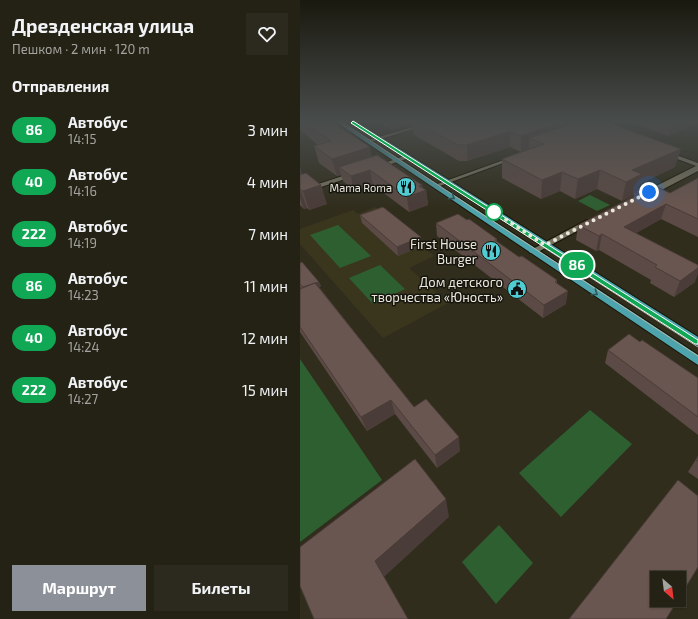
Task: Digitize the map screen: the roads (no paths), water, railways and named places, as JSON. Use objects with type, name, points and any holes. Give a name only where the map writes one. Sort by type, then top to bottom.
[{"type":"main road","points":[[383,151],[698,361]]},
{"type":"main road","points":[[398,151],[698,342]]},
{"type":"street","points":[[662,152],[698,167]]},
{"type":"street","points":[[435,186],[519,156]]},
{"type":"street","points":[[370,169],[407,157]]},
{"type":"street","points":[[642,196],[698,167]]},
{"type":"street","points":[[300,192],[362,172]]},
{"type":"street","points":[[533,251],[596,220]]},
{"type":"tram line","points":[[386,151],[698,356]]},
{"type":"tram line","points":[[540,245],[698,347]]},
{"type":"place","name":"Mama Roma","points":[[406,187]]},
{"type":"place","name":"First House Burger","points":[[491,251]]},
{"type":"place","name":"Дом детского творчества «Юность»","points":[[517,289]]}]
